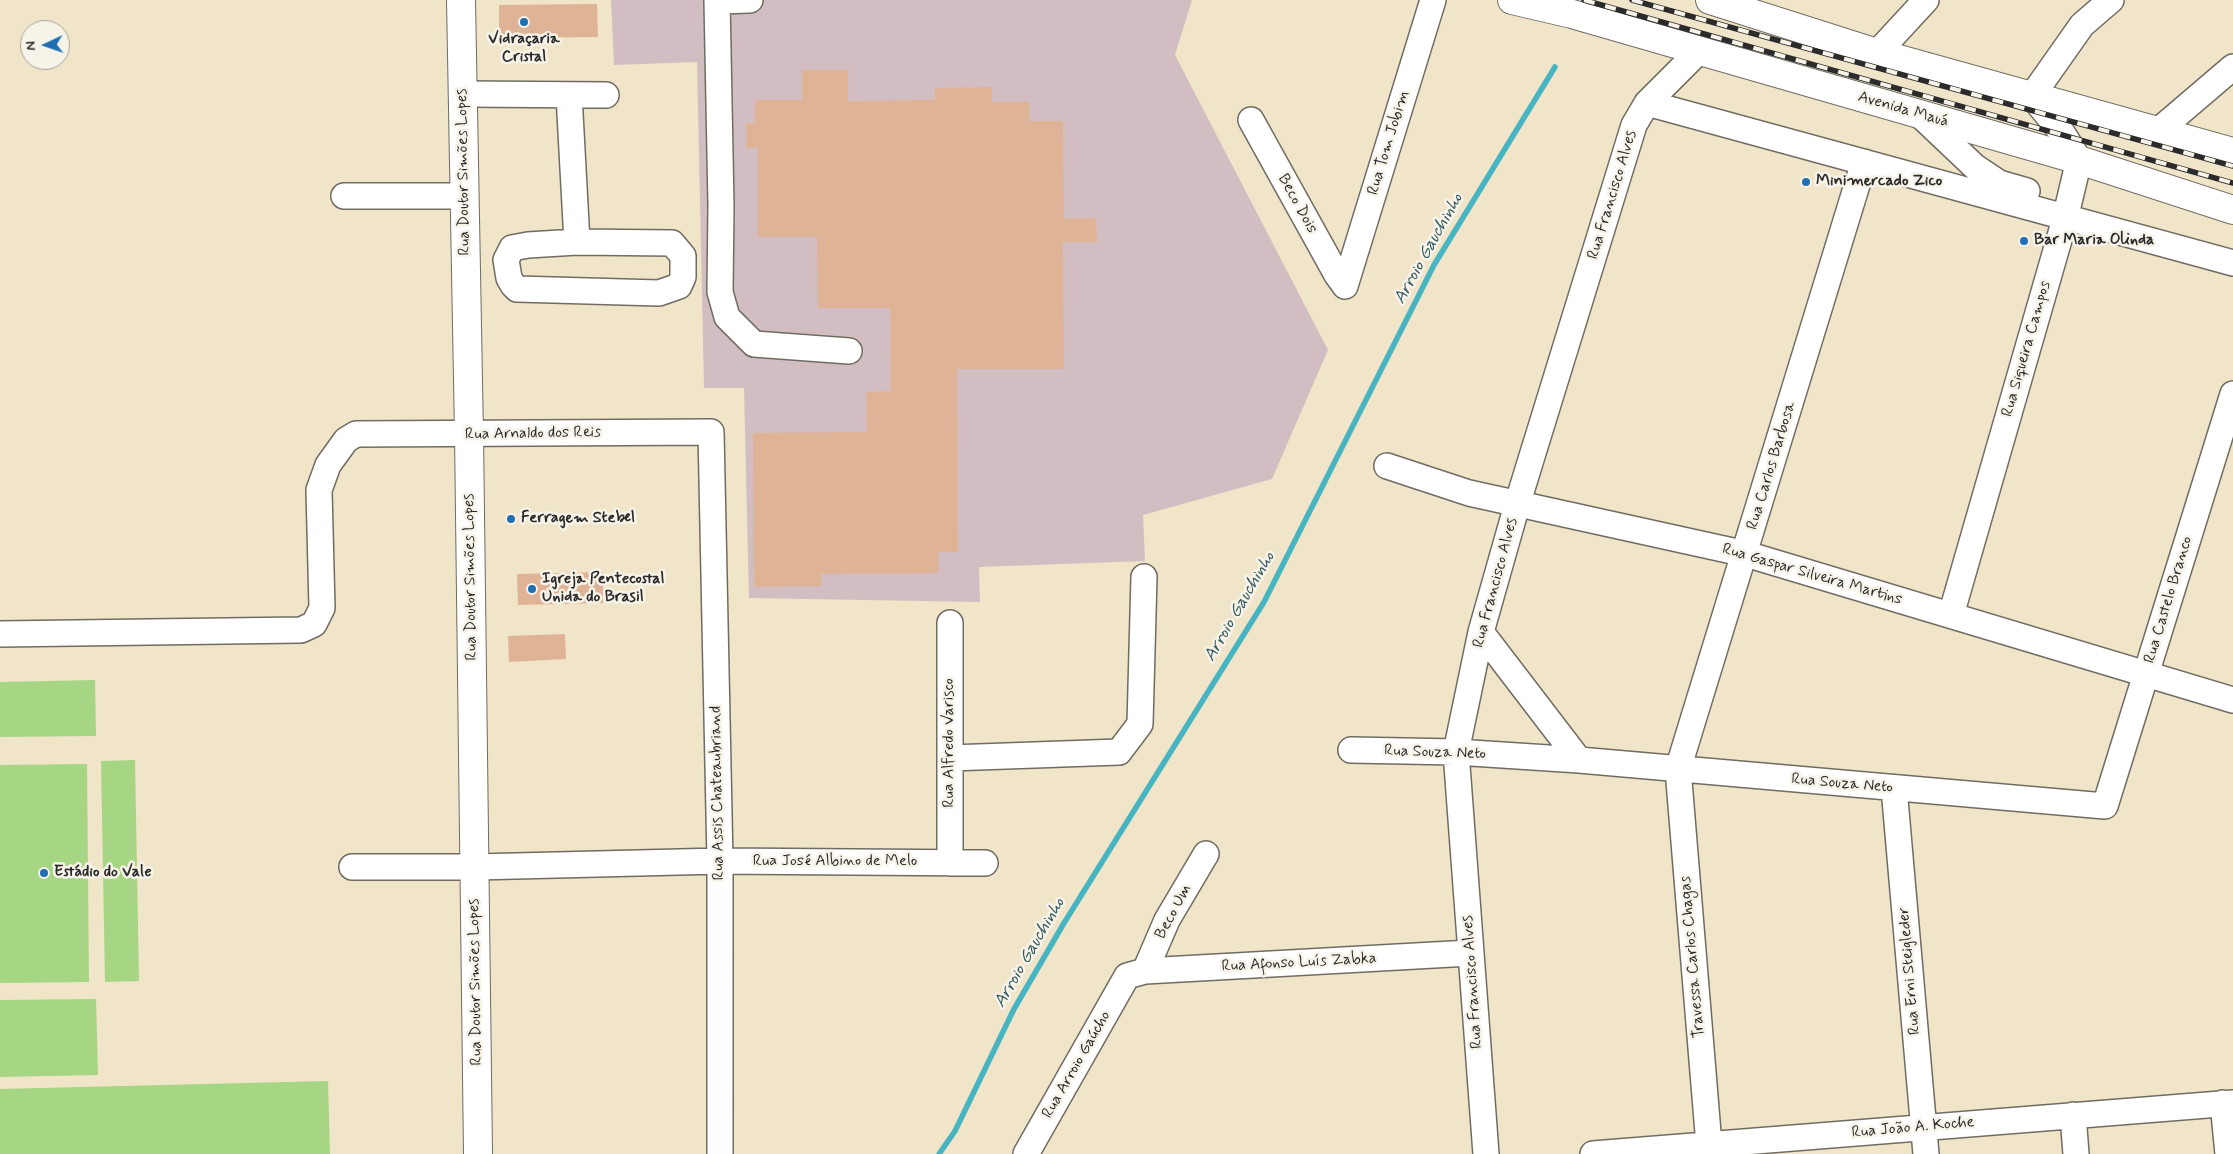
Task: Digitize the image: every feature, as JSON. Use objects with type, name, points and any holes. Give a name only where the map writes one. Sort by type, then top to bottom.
[{"type":"main road","name":"Rua Doutor Simões Lopes","points":[[461,0],[469,434],[478,1154]]},
{"type":"main road","name":"Avenida Mauá","points":[[1512,0],[1572,14],[2079,160],[2233,210]]},
{"type":"main road","points":[[1710,0],[1750,6],[1877,53],[2233,152]]},
{"type":"street","points":[[750,0],[717,1],[721,205],[720,292],[727,317],[754,344],[849,351]]},
{"type":"street","name":"Rua Tom Jobim","points":[[1345,286],[1433,0]]},
{"type":"street","points":[[1877,53],[1926,0]]},
{"type":"street","points":[[2079,160],[2063,134],[2032,96],[2082,26],[2111,0]]},
{"type":"street","name":"Rua Francisco Alves","points":[[1486,1154],[1456,752],[1481,632],[1634,125],[1646,103],[1699,51]]},
{"type":"street","points":[[2158,130],[2233,67]]},
{"type":"street","points":[[462,94],[606,95]]},
{"type":"street","points":[[569,95],[577,242]]},
{"type":"street","points":[[1646,103],[1864,162],[2067,211],[2233,263]]},
{"type":"street","points":[[1919,114],[1975,167],[1999,183],[2067,211]]},
{"type":"street","name":"Beco Dois","points":[[1251,120],[1337,275],[1345,286]]},
{"type":"street","name":"Rua Siqueira Campos","points":[[1951,615],[2067,211],[2079,160]]},
{"type":"street","name":"Rua Carlos Barbosa","points":[[1678,769],[1746,554],[1864,162]]},
{"type":"street","points":[[344,196],[464,196]]},
{"type":"street","points":[[577,242],[672,243],[683,256],[683,277],[678,286],[659,293],[518,290],[513,285],[509,278],[506,260],[512,248],[577,242]]},
{"type":"street","name":"Rua Castelo Branco","points":[[2105,806],[2233,394]]},
{"type":"street","name":"Rua Arnaldo dos Reis","points":[[0,634],[301,630],[314,624],[322,608],[319,490],[328,465],[346,440],[356,434],[711,432]]},
{"type":"street","name":"Rua Assis Chateaubriand","points":[[711,432],[720,861],[720,1154]]},
{"type":"street","name":"Rua Gaspar Silveira Martins","points":[[1387,466],[1469,493],[1746,554],[2233,700]]},
{"type":"street","points":[[950,758],[1119,752],[1140,724],[1144,577]]},
{"type":"street","name":"Rua Alfredo Varisco","points":[[950,623],[950,863]]},
{"type":"street","points":[[1481,632],[1579,760]]},
{"type":"street","name":"Rua Souza Neto","points":[[1351,750],[1456,752],[1579,760],[2105,806]]},
{"type":"street","name":"Travessa Carlos Chagas","points":[[1678,769],[1709,1145]]},
{"type":"street","name":"Rua Erni Steigleder","points":[[1894,788],[1926,1154]]},
{"type":"street","name":"Beco Um","points":[[1136,973],[1206,854]]},
{"type":"street","name":"Rua José Albino de Melo","points":[[352,867],[475,867],[720,861],[985,863]]},
{"type":"street","name":"Rua Afonso Luís Zabka","points":[[1136,973],[1470,953]]},
{"type":"street","name":"Rua Arroio Gaúcho","points":[[1026,1154],[1136,973]]},
{"type":"street","points":[[2228,1103],[2228,1154]]},
{"type":"street","name":"Rua João A. Koche","points":[[1592,1154],[1638,1152],[1709,1145],[1792,1146],[1924,1127],[2228,1103]]},
{"type":"street","points":[[2073,1115],[2076,1154]]},
{"type":"shaded area","points":[[611,0],[1192,0],[1175,55],[1328,350],[1272,479],[1143,515],[1145,561],[979,567],[980,602],[749,598],[744,388],[704,388],[697,62],[614,65]]},
{"type":"green space","points":[[95,680],[96,736],[0,737],[0,682]]},
{"type":"green space","points":[[135,760],[139,981],[105,982],[101,761]]},
{"type":"green space","name":"Estádio do Vale","points":[[87,764],[89,982],[0,983],[0,765]]},
{"type":"green space","points":[[96,999],[98,1075],[0,1077],[0,1000]]},
{"type":"green space","points":[[328,1081],[330,1154],[0,1154],[0,1089]]},
{"type":"building","points":[[597,4],[598,37],[499,38],[499,5]]},
{"type":"building","points":[[802,70],[848,70],[848,101],[935,100],[935,88],[992,87],[992,102],[1029,102],[1029,121],[1063,121],[1064,219],[1096,218],[1097,242],[1063,242],[1064,369],[957,369],[958,552],[938,552],[938,573],[821,574],[821,586],[754,587],[753,433],[867,432],[866,392],[891,391],[890,308],[818,308],[817,237],[758,237],[758,148],[746,148],[746,123],[755,123],[755,100],[802,100]]},
{"type":"building","points":[[603,572],[603,603],[518,605],[517,574]]},
{"type":"building","points":[[565,634],[566,659],[509,662],[508,636]]},
{"type":"waterway","name":"Arroio Gauchinho","points":[[939,1154],[955,1131],[1014,1009],[1064,923],[1264,602],[1434,265],[1555,67]]},
{"type":"railway","points":[[1584,0],[2233,183]]},
{"type":"railway","points":[[1632,0],[2233,166]]},
{"type":"place","name":"Vidraçaria Cristal","points":[[524,22]]},
{"type":"place","name":"Minimercado Zico","points":[[1806,182]]},
{"type":"place","name":"Bar Maria Olinda","points":[[2024,241]]},
{"type":"place","name":"Ferragem Stebel","points":[[511,519]]},
{"type":"place","name":"Igreja Pentecostal Unida do Brasil","points":[[532,589]]},
{"type":"place","name":"Estádio do Vale","points":[[44,873]]}]
